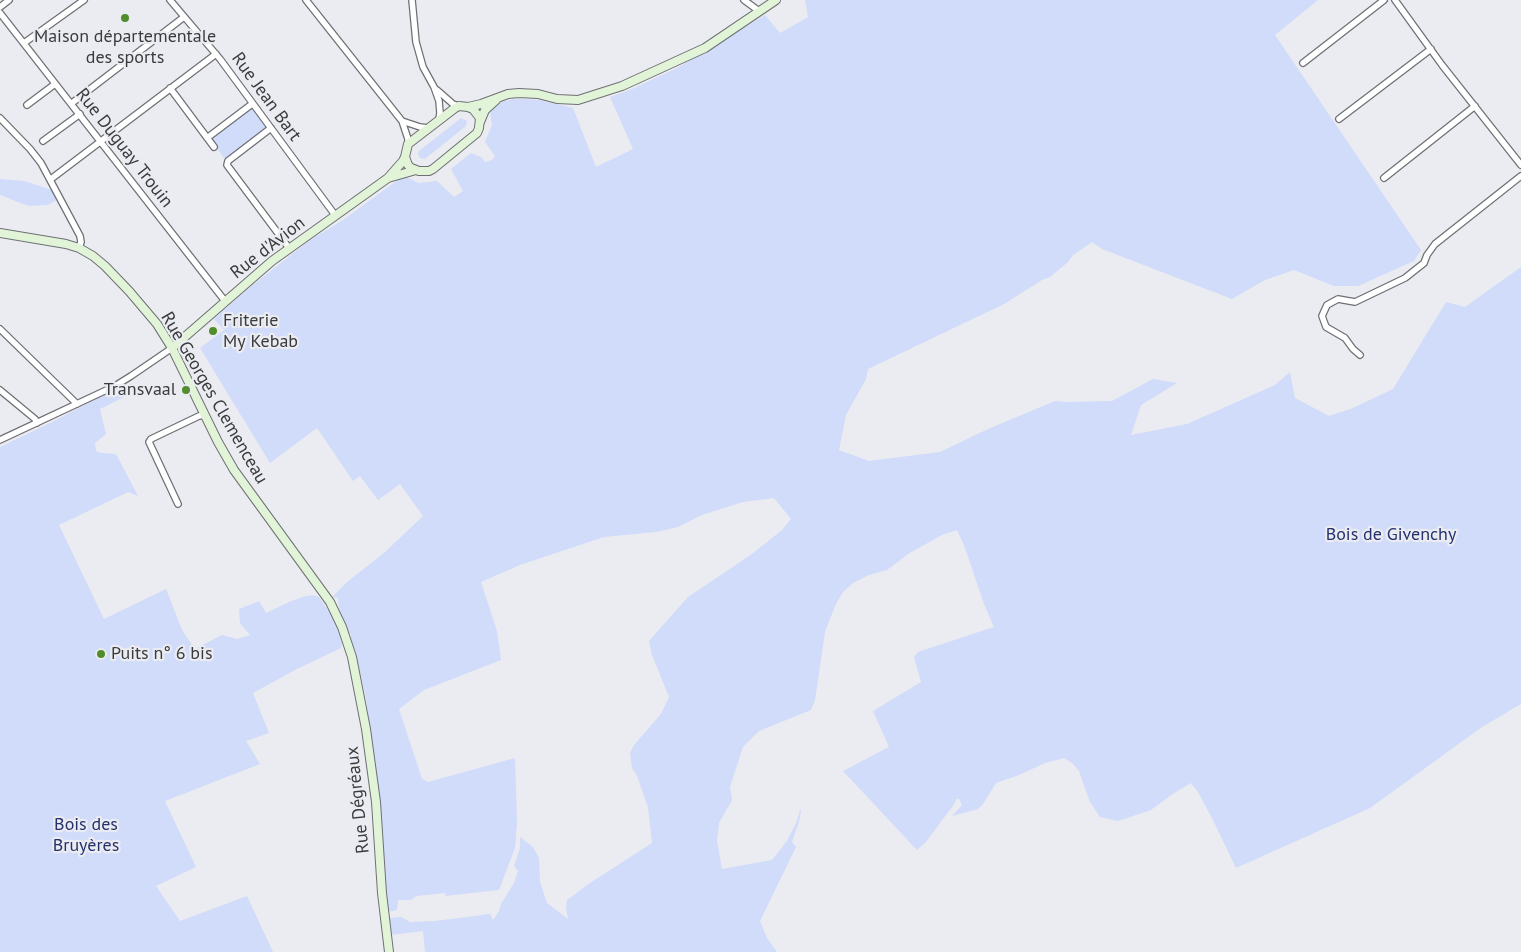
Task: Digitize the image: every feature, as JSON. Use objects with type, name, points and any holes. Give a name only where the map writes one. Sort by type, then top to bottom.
[{"type":"street","points":[[0,7],[9,0]]},
{"type":"street","points":[[24,43],[84,0]]},
{"type":"street","name":"Rue Jean Bart","points":[[170,0],[216,54],[335,215]]},
{"type":"street","points":[[306,0],[402,121],[408,139],[405,157],[408,165],[416,170]]},
{"type":"street","points":[[412,0],[416,42],[423,67],[434,87],[440,106],[439,120]]},
{"type":"street","points":[[744,0],[759,11]]},
{"type":"street","points":[[408,144],[455,108],[508,94],[538,94],[557,99],[578,100],[605,92],[650,74],[705,48],[776,0]]},
{"type":"street","points":[[1303,63],[1384,0]]},
{"type":"street","points":[[1395,0],[1521,165]]},
{"type":"street","name":"Rue Duguay Trouin","points":[[0,13],[225,301]]},
{"type":"street","points":[[72,103],[184,17]]},
{"type":"street","points":[[1339,119],[1432,49]]},
{"type":"street","points":[[51,179],[216,54]]},
{"type":"street","points":[[27,105],[55,84]]},
{"type":"street","points":[[434,87],[448,100],[476,112],[480,122]]},
{"type":"street","points":[[170,88],[214,146]]},
{"type":"street","name":"Rue d'Avion","points":[[388,178],[416,170],[425,171],[433,168],[477,133],[485,110],[498,98]]},
{"type":"street","points":[[207,138],[252,104]]},
{"type":"street","points":[[1384,178],[1475,106]]},
{"type":"street","points":[[43,141],[80,114]]},
{"type":"street","points":[[0,118],[30,149],[51,179],[80,236],[79,248]]},
{"type":"street","points":[[402,121],[428,128]]},
{"type":"street","points":[[271,128],[228,161],[227,165],[289,248]]},
{"type":"street","name":"Rue d'Avion","points":[[172,348],[289,248],[388,178],[405,157]]},
{"type":"street","points":[[1360,355],[1345,338],[1326,327],[1322,316],[1327,305],[1338,299],[1353,302],[1405,278],[1424,263],[1435,244],[1521,176]]},
{"type":"street","name":"Rue Georges Clemenceau","points":[[0,233],[79,248],[93,256],[105,266],[157,324],[172,348],[234,470],[330,602],[342,627],[348,646]]},
{"type":"street","points":[[0,330],[77,404]]},
{"type":"street","points":[[0,440],[132,376],[172,348]]},
{"type":"street","points":[[0,390],[35,419],[37,423]]},
{"type":"street","points":[[178,504],[149,442],[151,439],[199,416],[205,415]]},
{"type":"street","name":"Rue Dégréaux","points":[[348,646],[353,662],[371,763],[389,952]]},
{"type":"green space","name":"Bois de Givenchy","points":[[805,0],[1318,0],[1275,35],[1421,250],[1414,261],[1358,286],[1334,286],[1294,270],[1265,280],[1232,299],[1102,249],[1092,242],[1073,255],[1068,262],[1050,277],[1004,304],[868,369],[866,379],[846,415],[839,450],[869,461],[940,452],[988,429],[1055,401],[1112,401],[1153,379],[1177,383],[1141,405],[1131,435],[1187,424],[1275,385],[1290,372],[1295,398],[1329,416],[1353,408],[1393,389],[1446,302],[1465,307],[1521,267],[1521,704],[1482,727],[1370,808],[1236,868],[1213,820],[1191,783],[1151,810],[1118,821],[1100,817],[1090,802],[1079,771],[1064,758],[1045,763],[996,783],[978,809],[952,816],[962,805],[959,799],[956,799],[925,843],[917,850],[843,771],[889,747],[873,711],[921,682],[914,657],[918,652],[994,627],[957,530],[942,535],[908,554],[887,570],[869,575],[853,583],[843,592],[835,606],[825,632],[815,700],[811,710],[759,731],[743,747],[730,787],[732,800],[719,823],[717,841],[722,869],[772,860],[787,841],[801,811],[792,842],[796,847],[760,921],[767,938],[777,952],[425,952],[423,931],[390,935],[388,918],[401,917],[410,922],[490,914],[493,920],[514,883],[518,871],[514,866],[520,848],[520,837],[533,847],[539,858],[540,882],[547,903],[568,919],[567,900],[652,843],[648,807],[637,776],[632,768],[630,753],[634,745],[661,714],[669,697],[652,655],[649,641],[688,597],[752,554],[782,530],[791,519],[774,498],[743,502],[702,515],[678,527],[656,532],[604,537],[520,565],[481,582],[497,631],[501,660],[424,690],[399,709],[422,779],[428,782],[515,758],[517,823],[515,848],[499,890],[445,896],[446,893],[416,896],[411,900],[398,900],[397,910],[387,912],[380,797],[366,699],[357,658],[350,639],[351,634],[348,633],[339,608],[338,598],[332,597],[347,582],[384,553],[423,516],[400,484],[378,500],[360,476],[353,481],[317,428],[270,463],[200,348],[224,330],[214,319],[249,288],[310,240],[343,220],[405,176],[418,183],[437,181],[454,197],[463,191],[451,169],[471,153],[481,157],[485,162],[492,160],[495,156],[485,142],[492,125],[490,112],[500,103],[514,99],[540,100],[573,108],[596,167],[633,149],[610,97],[677,68],[765,15],[780,33],[808,17]]},
{"type":"green space","points":[[249,108],[253,109],[266,126],[266,130],[228,158],[224,158],[211,140],[211,136]]},
{"type":"green space","points":[[461,118],[467,121],[466,126],[426,158],[420,158],[419,151]]},
{"type":"green space","points":[[0,179],[24,181],[52,190],[58,199],[48,205],[29,206],[0,195]]},
{"type":"green space","name":"Bois des Bruyères","points":[[123,385],[128,395],[100,409],[106,434],[95,443],[96,451],[116,454],[138,496],[128,492],[59,525],[104,619],[166,589],[182,630],[195,649],[222,635],[237,639],[250,635],[240,623],[239,609],[259,601],[266,613],[289,602],[313,595],[319,597],[334,619],[342,642],[341,648],[253,693],[269,733],[246,741],[260,764],[165,801],[196,867],[156,886],[180,921],[247,896],[273,952],[0,952],[0,447]]},
{"type":"place","name":"Maison départementale des sports","points":[[125,18]]},
{"type":"place","name":"Friterie My Kebab","points":[[213,331]]},
{"type":"place","name":"Transvaal","points":[[186,390]]},
{"type":"place","name":"Puits n° 6 bis","points":[[101,654]]}]
